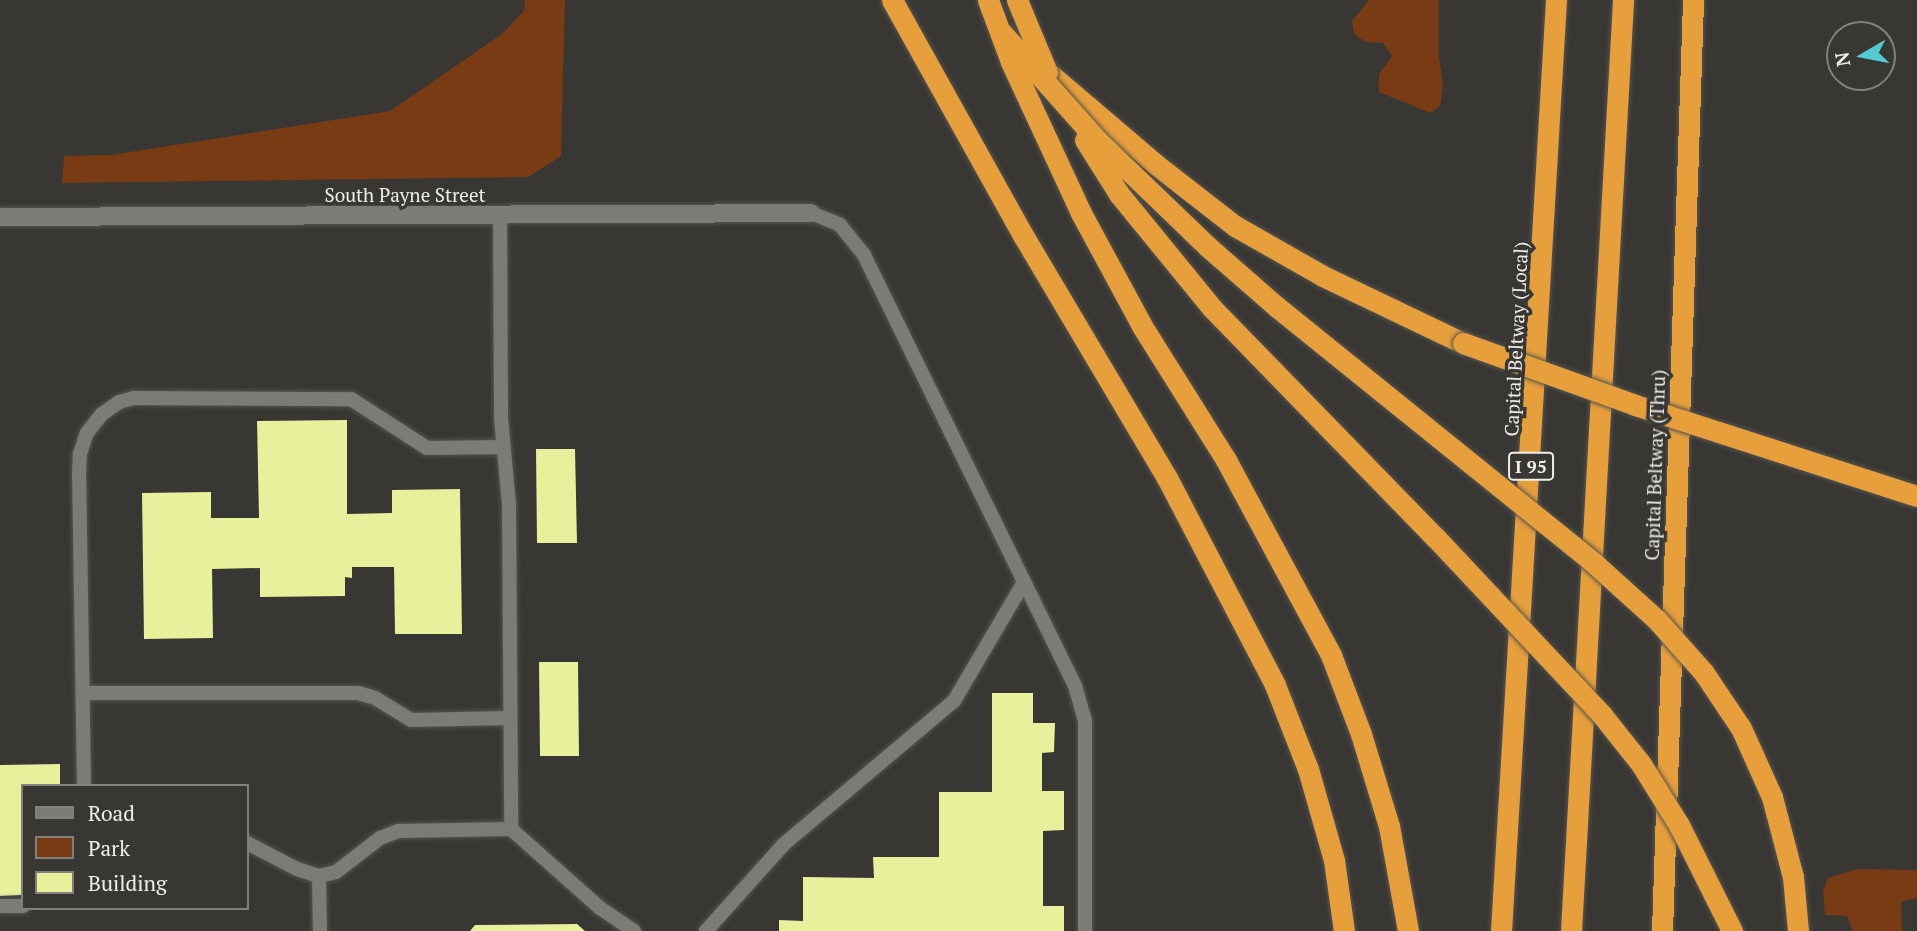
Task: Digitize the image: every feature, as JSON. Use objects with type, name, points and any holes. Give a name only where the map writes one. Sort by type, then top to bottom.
[{"type":"highway","points":[[892,0],[1024,237],[1167,478],[1275,685],[1308,769],[1334,860],[1344,931]]},
{"type":"highway","points":[[983,0],[1002,33],[1097,140],[1207,246],[1277,307],[1595,564],[1657,620],[1704,673],[1741,728],[1772,797],[1793,877],[1798,931]]},
{"type":"highway","points":[[988,0],[1011,62],[1081,213],[1142,326],[1226,460],[1331,655],[1361,734],[1389,826],[1408,931]]},
{"type":"highway","points":[[1017,0],[1039,56],[1069,114],[1119,194],[1212,308],[1435,537],[1602,715],[1641,764],[1679,825],[1732,931]]},
{"type":"highway","name":"Capital Beltway (Local)","points":[[1501,931],[1556,0]]},
{"type":"highway","points":[[1570,931],[1623,0]]},
{"type":"highway","name":"Capital Beltway (Thru)","points":[[1662,931],[1693,0]]},
{"type":"highway","points":[[1002,33],[1154,163],[1236,226],[1323,276],[1427,328],[1520,366],[1917,496]]},
{"type":"street","name":"South Payne Street","points":[[0,217],[811,214]]},
{"type":"lane","points":[[811,214],[840,225],[864,255],[1075,686],[1085,720],[1085,931]]},
{"type":"lane","points":[[500,216],[503,446],[509,505],[511,829]]},
{"type":"lane","points":[[84,784],[80,454],[88,433],[102,414],[119,402],[134,398],[351,399],[428,448],[503,446]]},
{"type":"lane","points":[[706,931],[784,844],[954,701],[1024,582]]},
{"type":"lane","points":[[84,693],[358,693],[375,698],[411,720],[509,718]]},
{"type":"lane","points":[[248,844],[297,870],[319,876],[336,872],[380,838],[398,831],[511,829],[619,923],[634,931]]},
{"type":"lane","points":[[319,876],[320,931]]},
{"type":"lane","points":[[0,906],[21,906]]},
{"type":"green space","points":[[525,0],[565,0],[561,156],[528,177],[62,183],[64,156],[111,155],[390,111],[502,34],[524,11]]},
{"type":"green space","points":[[1369,0],[1439,0],[1439,57],[1443,87],[1440,106],[1430,113],[1379,92],[1379,74],[1392,56],[1383,43],[1366,42],[1354,34],[1352,21]]},
{"type":"green space","points":[[1858,869],[1917,870],[1917,898],[1901,902],[1902,931],[1853,931],[1847,916],[1825,915],[1823,891],[1828,878]]},
{"type":"building","points":[[347,420],[347,514],[392,513],[392,490],[460,489],[462,634],[395,634],[394,567],[352,567],[352,578],[345,577],[345,596],[260,597],[260,568],[212,569],[213,638],[144,639],[142,493],[211,492],[211,518],[259,518],[257,421]]},
{"type":"building","points":[[536,449],[575,449],[577,543],[537,543]]},
{"type":"building","points":[[539,662],[578,662],[579,756],[540,756]]},
{"type":"building","points":[[992,693],[1033,693],[1033,723],[1055,723],[1054,752],[1042,753],[1042,791],[1064,791],[1064,830],[1043,831],[1043,906],[1064,906],[1064,931],[779,931],[779,920],[803,921],[803,877],[874,878],[873,857],[939,857],[939,792],[992,792]]},
{"type":"building","points":[[60,764],[60,784],[21,784],[21,895],[0,896],[0,765]]},
{"type":"building","points":[[577,924],[585,931],[470,931],[475,925]]}]
